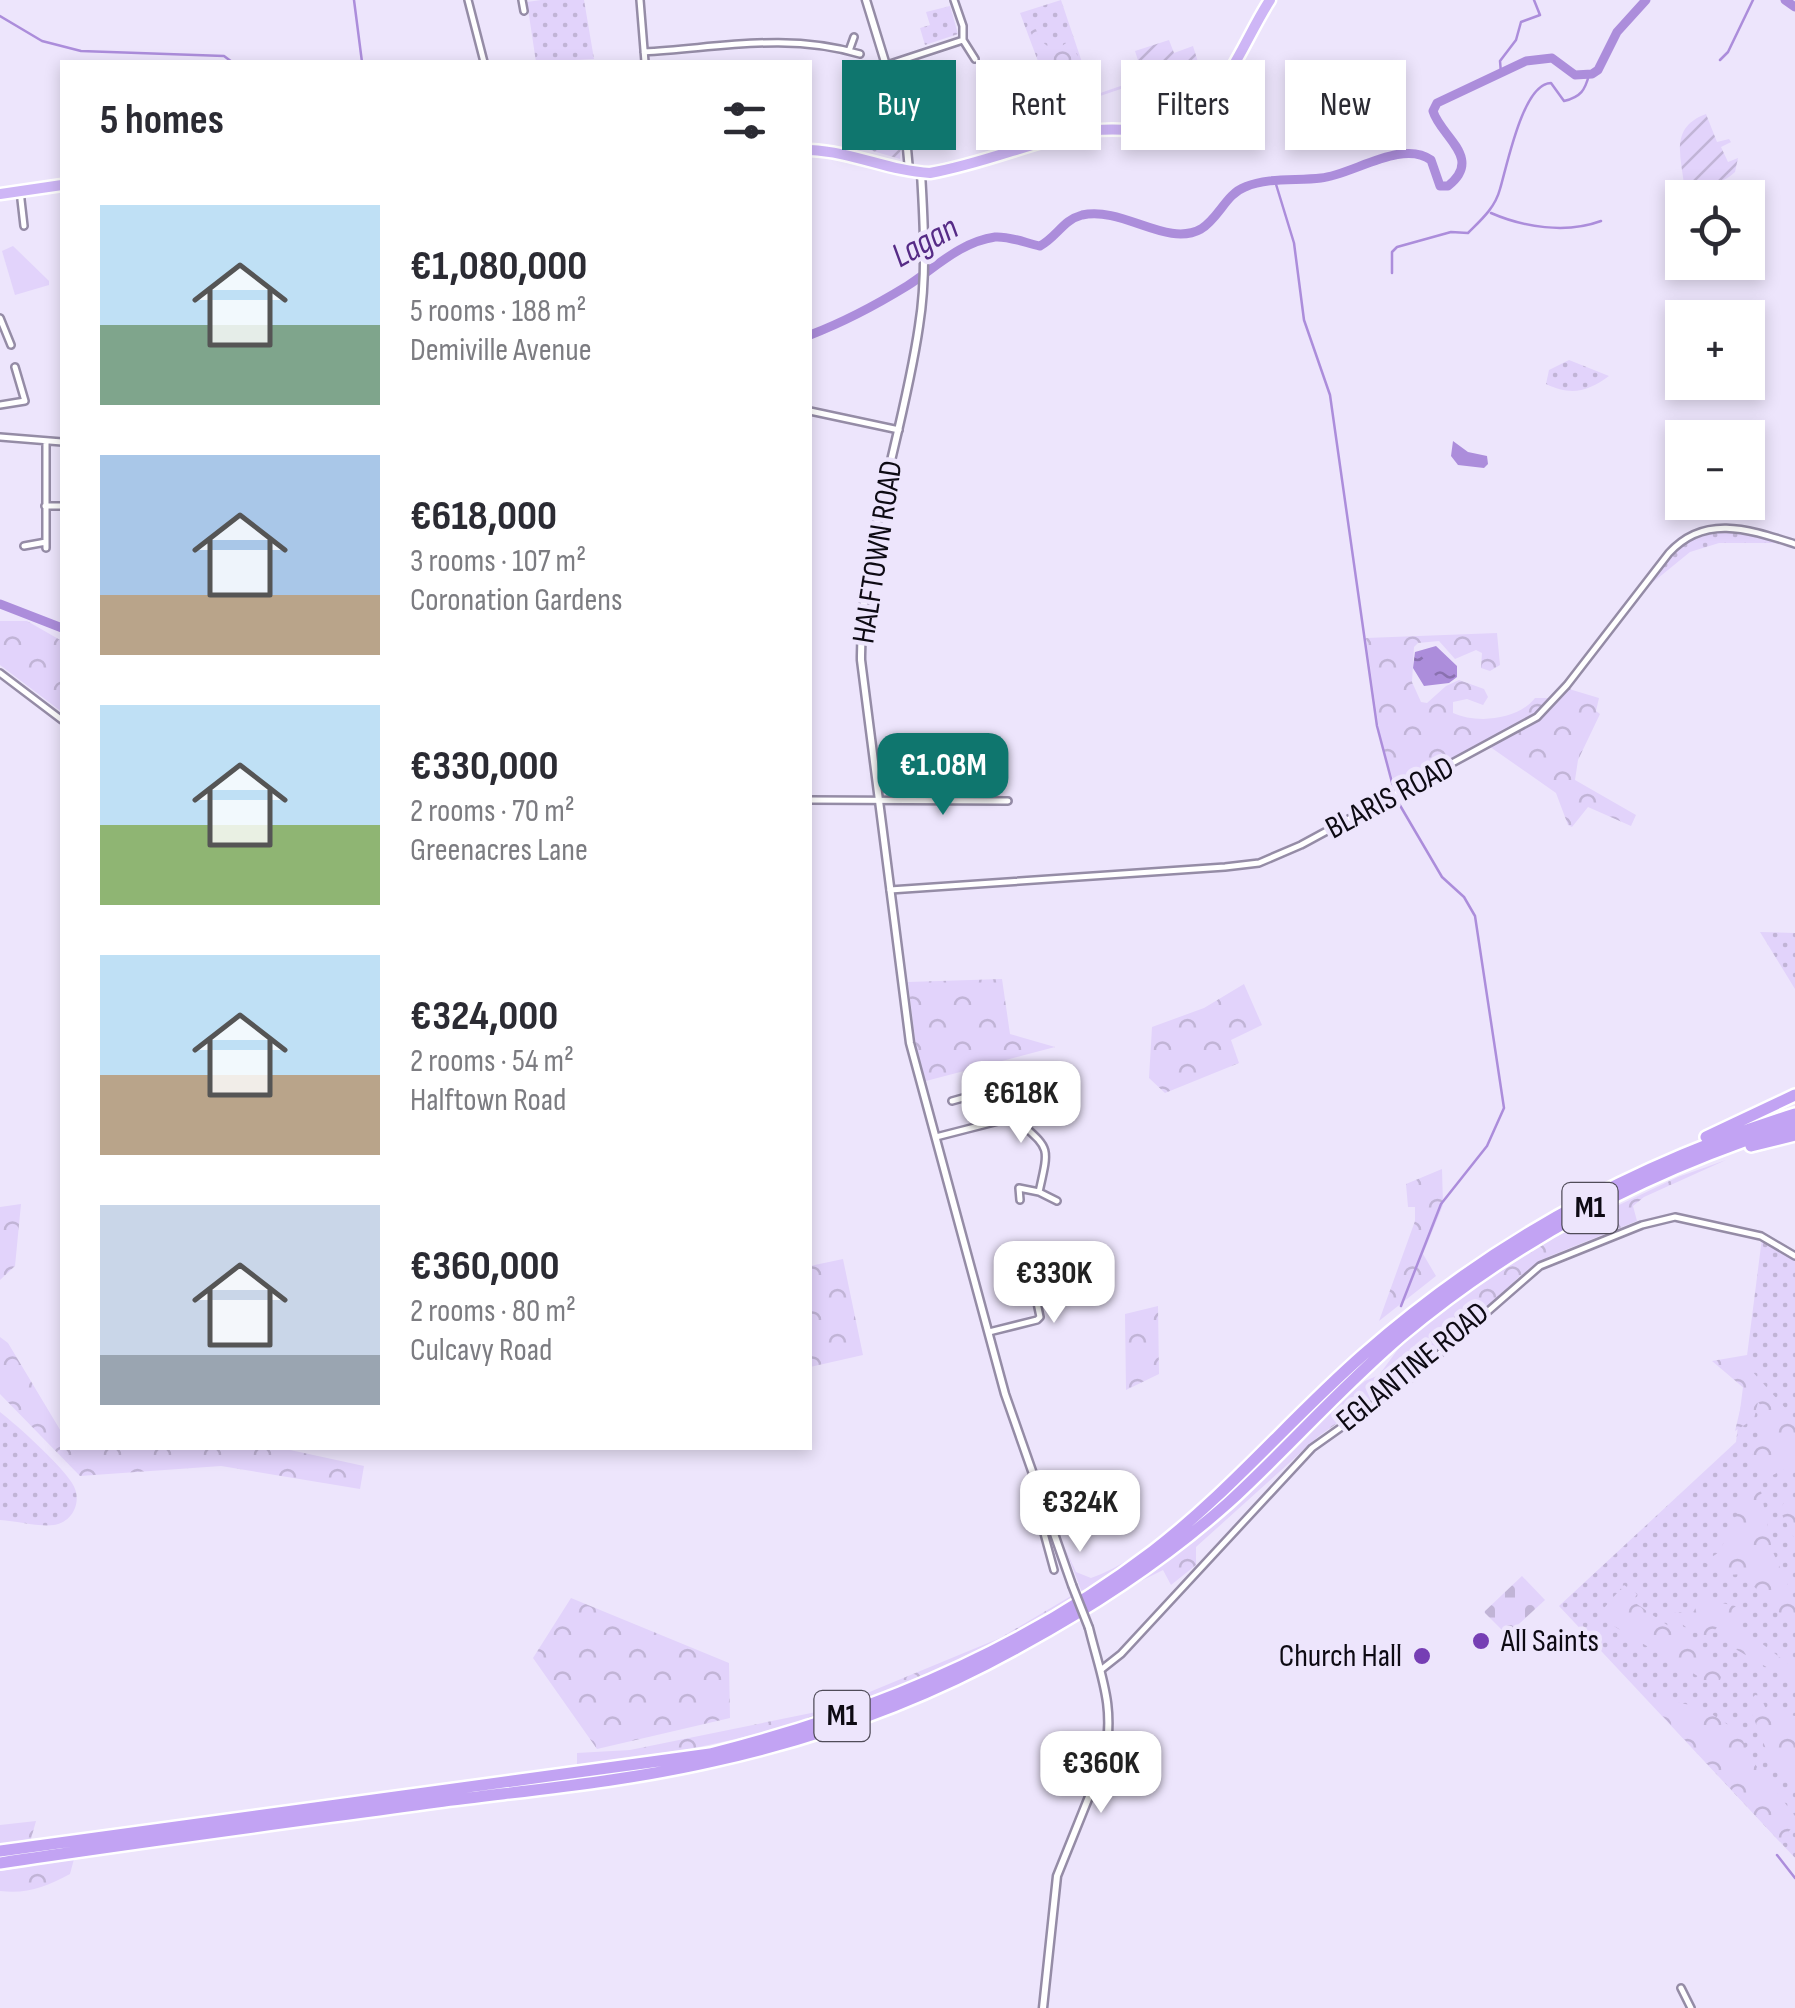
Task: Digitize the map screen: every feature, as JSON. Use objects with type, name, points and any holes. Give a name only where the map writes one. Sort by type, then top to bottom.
[{"type":"highway","points":[[812,150],[850,154],[915,172],[956,168],[1081,132],[1167,128],[1207,102],[1222,84],[1270,0]]},
{"type":"highway","points":[[0,194],[60,185]]},
{"type":"highway","points":[[1673,1158],[1691,1144],[1795,1095]]},
{"type":"highway","name":"M1","points":[[0,1851],[710,1754],[786,1734],[894,1697],[1012,1642],[1122,1574],[1222,1494],[1362,1356],[1460,1276],[1566,1209],[1673,1158],[1795,1114]]},
{"type":"highway","name":"M1","points":[[0,1863],[680,1768],[825,1732],[919,1697],[1023,1645],[1131,1578],[1227,1503],[1368,1366],[1468,1284],[1572,1218],[1664,1172],[1795,1124]]},
{"type":"highway","points":[[1664,1172],[1795,1134]]},
{"type":"street","points":[[468,0],[483,60]]},
{"type":"street","points":[[522,0],[524,11]]},
{"type":"street","points":[[640,0],[645,60]]},
{"type":"street","name":"HALFTOWN ROAD","points":[[866,0],[885,60]]},
{"type":"street","points":[[954,0],[965,33],[963,40],[975,59]]},
{"type":"street","points":[[850,51],[854,36]]},
{"type":"street","points":[[902,60],[963,40]]},
{"type":"street","points":[[644,52],[796,41],[860,54]]},
{"type":"street","name":"HALFTOWN ROAD","points":[[910,150],[923,290],[919,330],[873,546],[861,646],[890,890],[910,1043],[1016,1430],[1089,1628],[1109,1698],[1105,1757],[1057,1876],[1043,2008]]},
{"type":"street","points":[[20,192],[24,226]]},
{"type":"street","points":[[0,318],[10,346]]},
{"type":"street","points":[[0,404],[25,401],[15,366]]},
{"type":"street","name":"HALFTOWN ROAD","points":[[812,411],[899,430]]},
{"type":"street","points":[[0,437],[60,442]]},
{"type":"street","points":[[24,546],[46,545],[46,442]]},
{"type":"street","points":[[45,506],[60,506]]},
{"type":"street","name":"BLARIS ROAD","points":[[890,890],[1225,867],[1269,860],[1394,798],[1537,718],[1568,685],[1669,552],[1685,538],[1706,529],[1736,527],[1795,544]]},
{"type":"street","points":[[0,673],[60,718]]},
{"type":"street","points":[[812,800],[1008,801]]},
{"type":"street","points":[[952,1101],[1009,1086]]},
{"type":"street","points":[[969,1096],[978,1126]]},
{"type":"street","points":[[936,1138],[1014,1117],[1040,1138],[1047,1157],[1039,1192]]},
{"type":"street","points":[[1020,1200],[1020,1188],[1058,1201]]},
{"type":"street","name":"EGLANTINE ROAD","points":[[1102,1669],[1121,1654],[1312,1448],[1414,1376],[1540,1266],[1642,1225],[1675,1217],[1762,1236],[1795,1256]]},
{"type":"street","points":[[989,1332],[1040,1316],[1029,1264]]},
{"type":"street","points":[[1011,1277],[1030,1272]]},
{"type":"street","name":"HALFTOWN ROAD","points":[[1039,1493],[1027,1502],[1042,1526],[1054,1570]]},
{"type":"street","points":[[1681,1988],[1691,2008]]},
{"type":"green space","points":[[584,0],[594,59],[536,60],[527,2]]},
{"type":"green space","points":[[1061,0],[1081,60],[1038,60],[1020,13]]},
{"type":"green space","points":[[950,6],[958,34],[925,45],[920,28],[930,25],[926,12]]},
{"type":"green space","points":[[1032,19],[1040,40],[1051,49],[1069,41],[1079,60],[1041,60],[1029,29]]},
{"type":"green space","points":[[1169,40],[1174,53],[1193,46],[1197,60],[1138,60],[1135,51]]},
{"type":"green space","points":[[1706,114],[1717,142],[1731,142],[1721,147],[1728,162],[1738,158],[1735,172],[1724,180],[1684,180],[1680,142],[1695,119]]},
{"type":"green space","points":[[1101,122],[1121,122],[1121,129],[1101,133]]},
{"type":"green space","points":[[870,150],[901,150],[900,159]]},
{"type":"green space","points":[[994,150],[1016,150],[952,163]]},
{"type":"green space","points":[[13,246],[49,285],[15,295],[2,251]]},
{"type":"green space","points":[[1569,360],[1609,376],[1579,390],[1546,384],[1549,370]]},
{"type":"green space","points":[[1713,530],[1746,531],[1777,543],[1719,543],[1690,552],[1652,583],[1680,545]]},
{"type":"green space","points":[[0,621],[27,621],[60,640],[60,710],[0,665]]},
{"type":"green space","points":[[1497,633],[1500,665],[1490,671],[1481,668],[1482,653],[1476,650],[1455,659],[1439,641],[1418,643],[1414,647],[1412,682],[1421,702],[1427,703],[1459,680],[1484,689],[1488,697],[1483,705],[1467,699],[1453,702],[1453,713],[1474,718],[1508,715],[1535,698],[1559,698],[1569,689],[1599,698],[1596,711],[1600,714],[1578,760],[1575,780],[1636,815],[1631,826],[1588,807],[1572,827],[1568,825],[1556,793],[1486,744],[1452,767],[1454,776],[1399,797],[1381,744],[1366,638]]},
{"type":"green space","points":[[1760,932],[1795,933],[1795,989]]},
{"type":"green space","points":[[1002,979],[1010,1034],[1055,1047],[926,1081],[917,1055],[908,982]]},
{"type":"green space","points":[[1244,984],[1262,1025],[1231,1040],[1239,1063],[1165,1093],[1149,1078],[1152,1027],[1204,1008]]},
{"type":"green space","points":[[1726,1160],[1644,1197],[1633,1206],[1637,1221],[1550,1256],[1520,1276],[1444,1348],[1319,1436],[1196,1547],[1196,1565],[1171,1585],[1163,1570],[1141,1581],[1264,1476],[1332,1408],[1365,1381],[1379,1375],[1404,1341],[1461,1296],[1600,1214],[1678,1177]]},
{"type":"green space","points":[[1442,1169],[1443,1205],[1423,1254],[1436,1276],[1379,1321],[1415,1221],[1415,1207],[1408,1207],[1406,1184]]},
{"type":"green space","points":[[21,1204],[15,1266],[0,1280],[0,1207]]},
{"type":"green space","points":[[1762,1238],[1795,1259],[1795,1858],[1559,1606],[1736,1442]]},
{"type":"green space","points":[[843,1259],[863,1355],[812,1367],[812,1266]]},
{"type":"green space","points":[[1158,1306],[1159,1374],[1126,1390],[1125,1314]]},
{"type":"green space","points":[[0,1337],[8,1343],[60,1430],[60,1450],[290,1450],[364,1466],[360,1489],[221,1466],[80,1476],[0,1394]]},
{"type":"green space","points":[[1747,1355],[1751,1370],[1795,1419],[1795,1463],[1771,1476],[1752,1456],[1760,1437],[1755,1426],[1762,1407],[1758,1402],[1754,1419],[1735,1431],[1745,1389],[1712,1361]]},
{"type":"green space","points":[[0,1412],[49,1456],[72,1483],[77,1496],[75,1509],[61,1523],[0,1520]]},
{"type":"green space","points":[[1255,1451],[1173,1528],[1083,1595],[1065,1548],[1076,1572],[1091,1578],[1112,1569],[1178,1523]]},
{"type":"green space","points":[[1758,1475],[1772,1550],[1795,1601],[1795,1629],[1742,1574],[1728,1575],[1704,1562],[1721,1551]]},
{"type":"green space","points":[[1788,1493],[1795,1502],[1795,1540],[1780,1511]]},
{"type":"green space","points":[[1522,1576],[1545,1600],[1507,1635],[1484,1612]]},
{"type":"green space","points":[[1624,1585],[1637,1594],[1633,1601],[1717,1663],[1723,1671],[1717,1689],[1598,1615]]},
{"type":"green space","points":[[1071,1596],[1074,1600],[974,1656],[868,1702],[724,1742],[577,1769],[577,1753],[630,1750],[826,1710],[1000,1638]]},
{"type":"green space","points":[[571,1598],[729,1663],[730,1718],[597,1749],[533,1658]]},
{"type":"green space","points":[[1700,1598],[1735,1606],[1740,1611],[1739,1626],[1795,1669],[1795,1689],[1784,1677],[1737,1650],[1719,1625],[1709,1637],[1691,1631],[1668,1613],[1694,1611]]},
{"type":"green space","points":[[1656,1686],[1664,1700],[1701,1707],[1739,1732],[1751,1759],[1795,1816],[1795,1824],[1780,1842],[1657,1710]]},
{"type":"green space","points":[[1755,1695],[1760,1696],[1766,1709],[1795,1716],[1795,1782],[1766,1749],[1748,1704]]},
{"type":"green space","points":[[36,1821],[31,1839],[0,1844],[0,1825]]},
{"type":"green space","points":[[74,1859],[70,1874],[52,1883],[28,1890],[0,1891],[0,1871]]},
{"type":"water","points":[[1453,441],[1468,452],[1487,456],[1488,464],[1484,468],[1458,465],[1451,456]]},
{"type":"water","points":[[1436,646],[1457,666],[1457,677],[1449,683],[1424,686],[1413,668],[1415,652]]},
{"type":"waterway","points":[[354,0],[362,60]]},
{"type":"waterway","points":[[1501,73],[1500,61],[1516,40],[1521,22],[1540,15],[1534,0]]},
{"type":"waterway","name":"Lagan","points":[[812,334],[884,300],[970,244],[1000,237],[1040,246],[1082,215],[1113,216],[1159,231],[1188,233],[1201,229],[1245,187],[1333,176],[1406,154],[1431,160],[1440,186],[1448,186],[1458,176],[1461,157],[1437,120],[1433,111],[1437,103],[1526,61],[1552,58],[1575,75],[1592,74],[1598,70],[1617,32],[1646,0]]},
{"type":"waterway","points":[[1720,60],[1728,52],[1753,0]]},
{"type":"waterway","name":"Lagan","points":[[1785,0],[1795,7]]},
{"type":"waterway","points":[[0,16],[42,41],[81,51],[224,56],[229,60]]},
{"type":"waterway","points":[[1392,273],[1392,252],[1397,247],[1451,232],[1468,233],[1498,196],[1512,145],[1532,96],[1551,83],[1564,101],[1575,97],[1589,75]]},
{"type":"waterway","points":[[1275,181],[1294,243],[1304,320],[1330,395],[1377,726],[1394,790]]},
{"type":"waterway","points":[[1491,213],[1545,227],[1574,227],[1601,221]]},
{"type":"waterway","name":"Lagan","points":[[0,604],[60,627]]},
{"type":"waterway","points":[[1398,802],[1442,877],[1464,897],[1475,916],[1504,1108],[1487,1146],[1441,1204],[1401,1306]]},
{"type":"waterway","points":[[1777,1855],[1795,1878]]},
{"type":"place","name":"All Saints","points":[[1481,1641]]},
{"type":"place","name":"Church Hall","points":[[1422,1656]]}]
